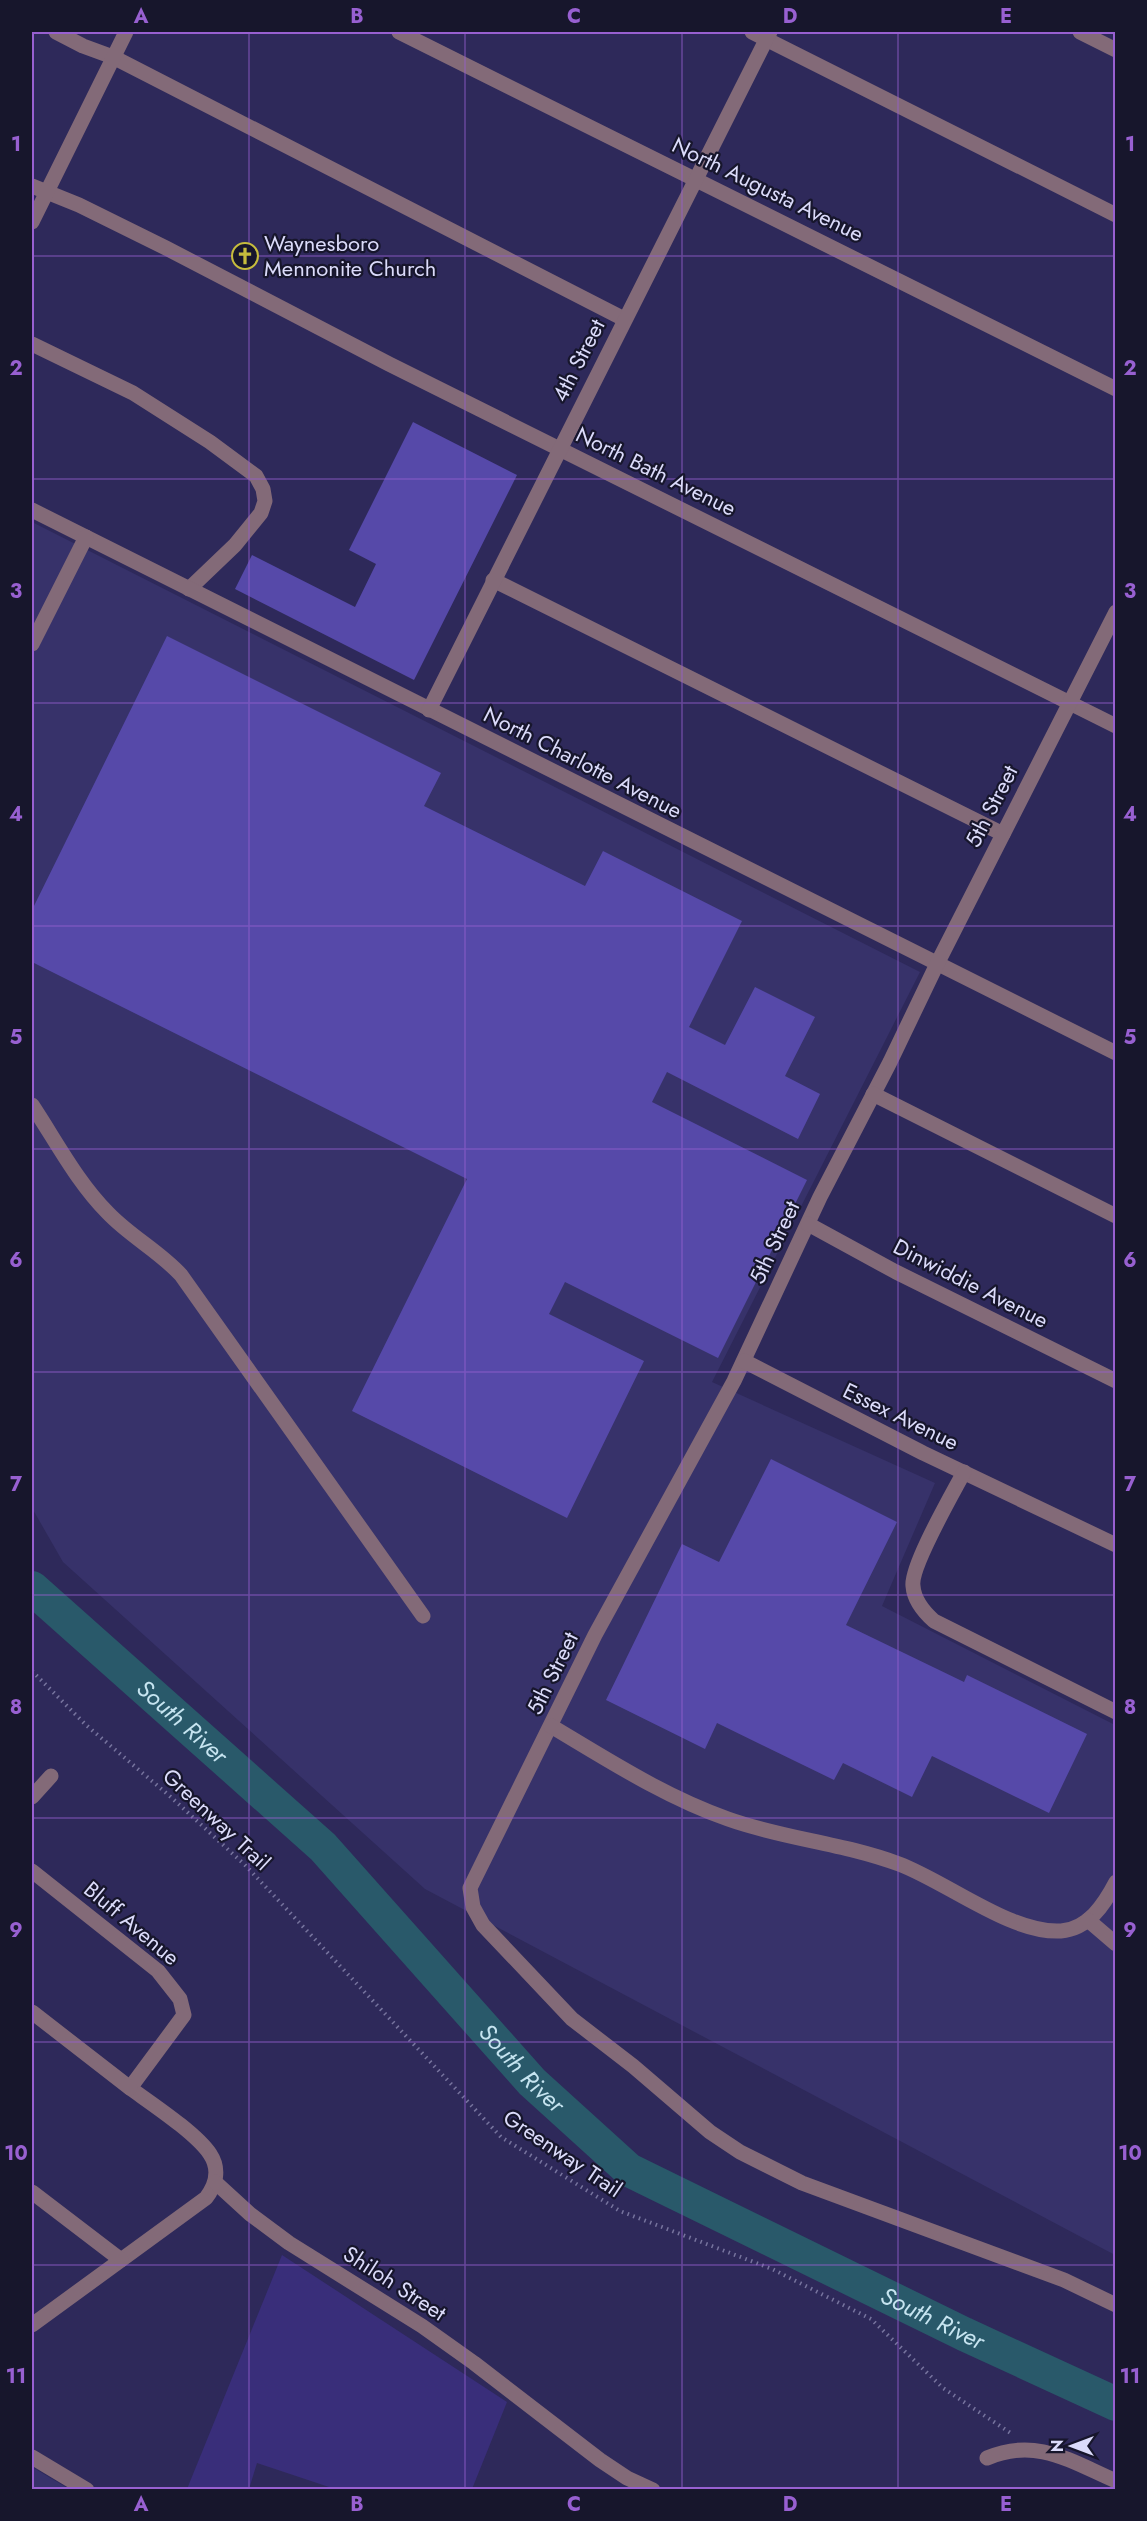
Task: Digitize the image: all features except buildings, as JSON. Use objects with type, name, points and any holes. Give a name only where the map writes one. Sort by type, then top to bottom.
[{"type":"street","points":[[56,32],[83,46],[113,57],[624,320]]},
{"type":"street","points":[[32,222],[126,32]]},
{"type":"street","name":"North Augusta Avenue","points":[[399,32],[1116,389]]},
{"type":"street","points":[[752,32],[768,35],[1116,215]]},
{"type":"street","points":[[1080,32],[1116,50]]},
{"type":"street","name":"4th Street","points":[[429,710],[768,35]]},
{"type":"street","name":"North Bath Avenue","points":[[32,186],[79,205],[166,248],[389,364],[1116,726]]},
{"type":"street","points":[[32,344],[133,393],[210,442],[256,476],[263,489],[265,501],[261,513],[235,545],[189,589]]},
{"type":"street","name":"North Charlotte Avenue","points":[[32,510],[1116,1053]]},
{"type":"street","points":[[32,644],[86,537]]},
{"type":"street","points":[[493,580],[1003,834]]},
{"type":"street","name":"5th Street","points":[[1116,612],[937,964],[808,1224],[744,1361],[595,1635],[470,1888],[473,1907],[483,1925],[549,1997],[572,2019],[633,2066],[710,2132],[750,2158],[802,2183],[1064,2280],[1116,2305]]},
{"type":"street","points":[[873,1094],[1116,1216]]},
{"type":"street","points":[[32,1104],[94,1198],[131,1234],[166,1258],[181,1275],[423,1616]]},
{"type":"street","name":"Dinwiddie Avenue","points":[[808,1224],[896,1272],[1116,1381]]},
{"type":"street","name":"Essex Avenue","points":[[744,1361],[842,1413],[964,1472],[914,1573],[913,1588],[923,1610],[934,1621],[1116,1712]]},
{"type":"street","points":[[964,1472],[1116,1545]]},
{"type":"street","points":[[551,1726],[620,1767],[696,1806],[728,1819],[779,1834],[857,1850],[900,1864],[932,1878],[1020,1926],[1039,1931],[1063,1931],[1088,1920],[1107,1899],[1116,1882]]},
{"type":"street","points":[[32,1797],[51,1776]]},
{"type":"street","name":"Bluff Avenue","points":[[32,1870],[158,1971],[180,1999],[184,2015],[130,2088]]},
{"type":"street","points":[[1088,1920],[1116,1944]]},
{"type":"street","points":[[32,2012],[190,2134],[210,2153],[215,2164],[215,2182],[206,2198],[32,2325]]},
{"type":"street","name":"Shiloh Street","points":[[215,2182],[250,2214],[289,2243],[422,2326],[474,2362],[600,2460],[627,2478],[653,2490]]},
{"type":"street","points":[[32,2192],[121,2260]]},
{"type":"street","points":[[987,2458],[1012,2450],[1030,2448],[1048,2451],[1116,2481]]},
{"type":"street","points":[[32,2457],[87,2490]]},
{"type":"path","name":"Greenway Trail","points":[[32,1671],[86,1725],[172,1798],[246,1866],[501,2137],[620,2211],[772,2269],[871,2319],[943,2388],[1020,2438]]},
{"type":"shaded area","points":[[32,522],[920,972],[712,1382],[935,1483],[882,1606],[1115,1725],[1115,2255],[425,1889],[63,1562],[32,1508]]},
{"type":"shaded area","points":[[282,2255],[507,2402],[472,2489],[335,2489],[257,2463],[249,2489],[187,2489]]},
{"type":"shaded area","points":[[32,2467],[69,2489],[32,2489]]},
{"type":"waterway","name":"South River","points":[[32,1588],[323,1847],[532,2082],[629,2170],[964,2334],[1116,2404]]},
{"type":"place","name":"Waynesboro Mennonite Church","points":[[245,256]]}]
